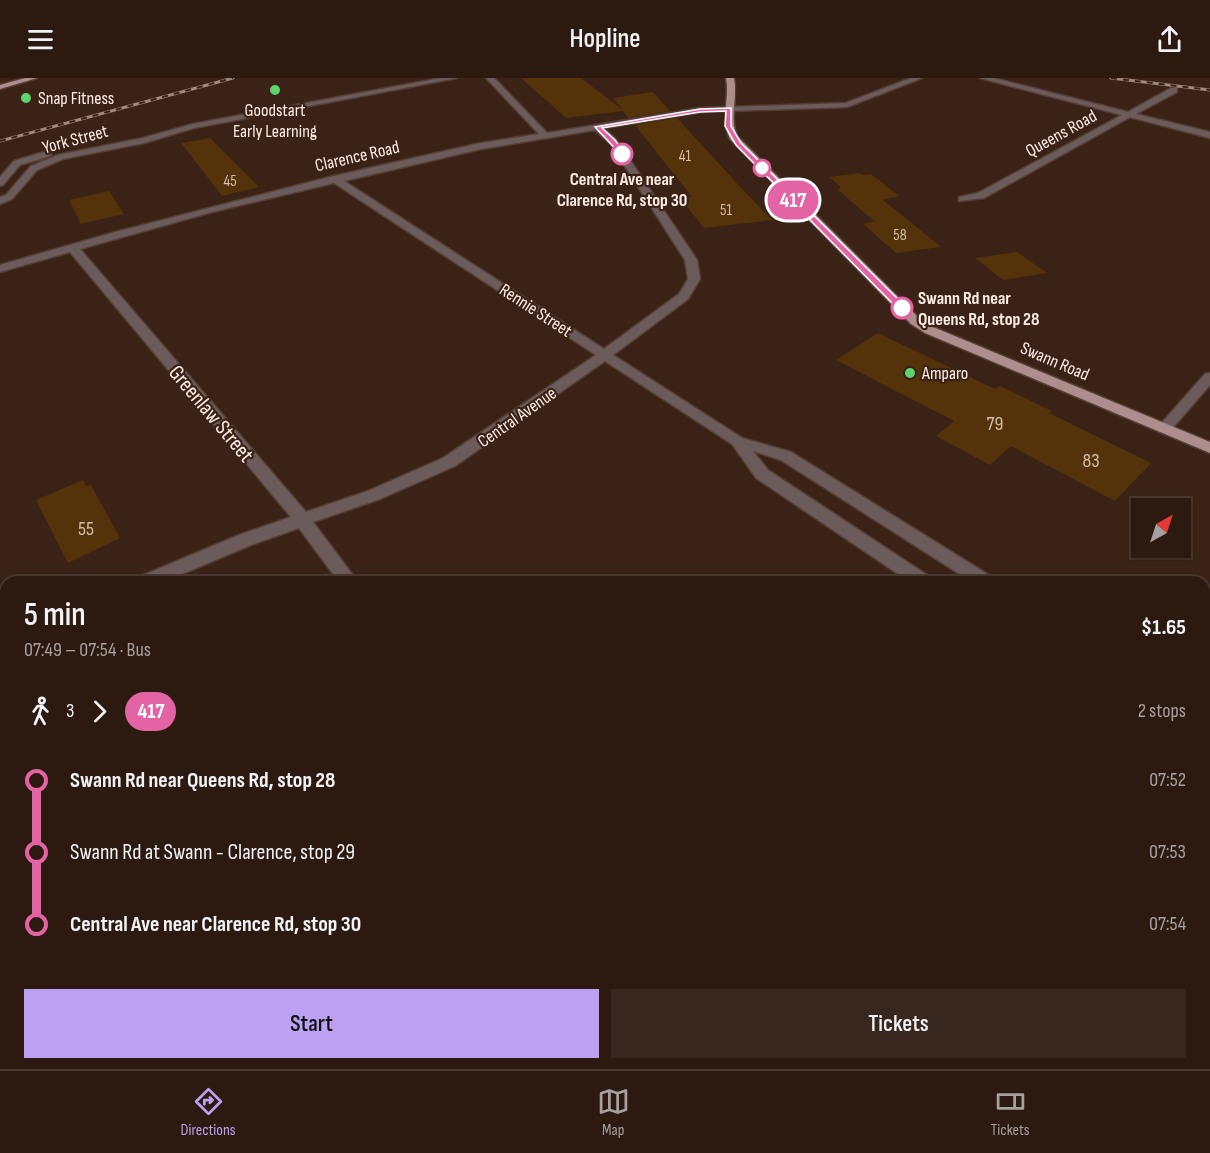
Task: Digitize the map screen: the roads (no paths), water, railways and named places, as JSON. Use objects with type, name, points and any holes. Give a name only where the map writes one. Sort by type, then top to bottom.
[{"type":"main road","points":[[0,87],[33,78]]},
{"type":"main road","name":"Swann Road","points":[[730,78],[732,89],[728,126],[738,144],[921,325],[1210,448]]},
{"type":"street","name":"York Street","points":[[0,183],[12,167],[26,159],[453,78]]},
{"type":"street","points":[[490,78],[545,135]]},
{"type":"street","name":"Clarence Road","points":[[0,270],[176,219],[334,179],[545,135],[700,110],[847,105],[918,78]]},
{"type":"street","points":[[984,78],[1210,135]]},
{"type":"street","name":"Queens Road","points":[[962,199],[981,196],[1174,90]]},
{"type":"street","name":"Central Avenue","points":[[159,576],[245,540],[390,489],[449,462],[484,440],[679,301],[690,289],[694,273],[692,262],[613,141],[597,127]]},
{"type":"street","name":"York Street","points":[[0,201],[9,197],[34,168],[46,162],[171,131]]},
{"type":"street","name":"Rennie Street","points":[[334,179],[737,441],[786,456],[976,576]]},
{"type":"street","name":"Greenlaw Street","points":[[73,248],[302,521],[343,576]]},
{"type":"street","points":[[1164,429],[1210,378]]},
{"type":"street","name":"Rennie Street","points":[[737,441],[762,474],[915,576]]},
{"type":"railway","points":[[0,141],[233,78]]},
{"type":"railway","points":[[1111,78],[1210,90]]},
{"type":"place","name":"Goodstart Early Learning","points":[[275,90]]},
{"type":"place","name":"Snap Fitness","points":[[26,98]]},
{"type":"place","name":"Central Ave near Clarence Rd, stop 30","points":[[622,154]]},
{"type":"place","name":"Swann Rd near Queens Rd, stop 28","points":[[902,308]]},
{"type":"place","name":"Amparo","points":[[910,373]]}]
